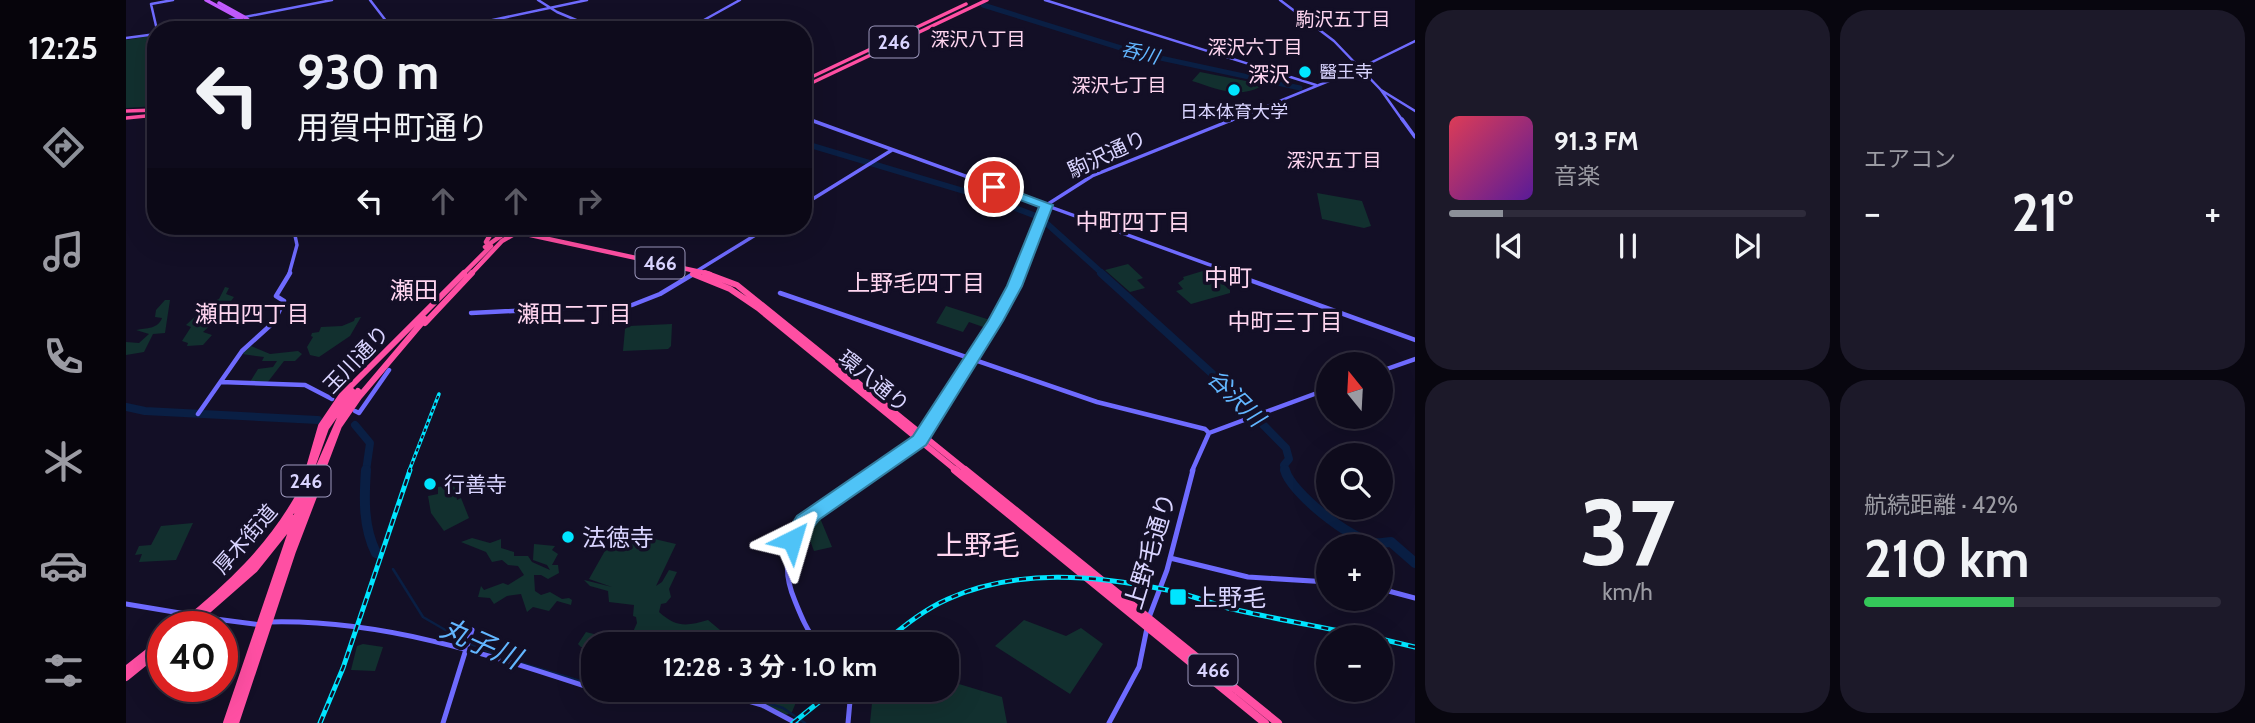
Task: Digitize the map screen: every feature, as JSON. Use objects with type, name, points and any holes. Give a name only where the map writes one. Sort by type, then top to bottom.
[{"type":"highway","name":"246","points":[[812,80],[981,0]]},
{"type":"highway","points":[[812,80],[981,0]]},
{"type":"highway","points":[[126,115],[147,114]]},
{"type":"highway","points":[[481,250],[489,235]]},
{"type":"highway","name":"246","points":[[412,325],[481,250],[492,246],[505,235]]},
{"type":"highway","name":"環八通り","points":[[528,235],[695,272]]},
{"type":"highway","name":"環八通り","points":[[550,235],[695,272],[735,291],[787,328],[1078,571],[1278,723]]},
{"type":"highway","name":"玉川通り","points":[[227,723],[339,426],[412,325],[492,246]]},
{"type":"highway","name":"玉川通り","points":[[235,723],[304,497],[317,435],[342,395],[420,326],[492,246]]},
{"type":"highway","name":"厚木街道","points":[[199,611],[250,567],[279,532],[302,492],[327,428],[355,391],[387,357]]},
{"type":"highway","name":"厚木街道","points":[[207,611],[235,588],[282,537],[313,483],[338,418],[355,391]]},
{"type":"highway","name":"環八通り","points":[[919,440],[1089,570],[1265,723]]},
{"type":"highway","points":[[126,670],[147,654]]},
{"type":"highway","points":[[126,677],[147,661]]},
{"type":"main road","points":[[206,0],[242,21]]},
{"type":"main road","points":[[214,0],[250,21]]},
{"type":"street","points":[[155,21],[151,4],[173,0]]},
{"type":"street","points":[[224,21],[332,0]]},
{"type":"street","points":[[370,0],[386,21]]},
{"type":"street","points":[[538,0],[580,21]]},
{"type":"street","points":[[487,21],[587,0]]},
{"type":"street","points":[[703,21],[740,0]]},
{"type":"street","points":[[1045,0],[1317,86]]},
{"type":"street","points":[[1280,0],[1334,41],[1381,90],[1415,137]]},
{"type":"street","points":[[126,38],[147,34]]},
{"type":"street","name":"駒沢通り","points":[[1046,205],[1092,176],[1317,86],[1415,41]]},
{"type":"street","points":[[1381,90],[1415,111]]},
{"type":"street","points":[[812,120],[1415,340]]},
{"type":"street","points":[[812,199],[892,149]]},
{"type":"street","points":[[808,632],[787,585],[787,559],[792,540],[804,521],[919,440],[973,359],[1015,286],[1046,205]]},
{"type":"street","points":[[199,412],[242,351],[274,322],[284,300],[276,296],[296,258],[294,235]]},
{"type":"street","points":[[471,313],[632,305],[653,298],[755,235]]},
{"type":"street","points":[[780,293],[1097,402],[1205,429],[1209,433],[1316,393]]},
{"type":"street","points":[[1393,367],[1415,359]]},
{"type":"street","points":[[355,411],[359,413],[389,370]]},
{"type":"street","points":[[220,382],[305,386],[332,399]]},
{"type":"street","name":"上野毛通り","points":[[1110,723],[1139,667],[1148,622],[1170,558],[1171,544],[1195,463],[1209,433]]},
{"type":"street","points":[[1170,558],[1248,577],[1316,581]]},
{"type":"street","points":[[1393,592],[1415,598]]},
{"type":"street","points":[[126,604],[264,624],[309,621],[353,625],[467,648],[581,685]]},
{"type":"street","points":[[443,723],[472,630]]},
{"type":"street","points":[[752,702],[796,723]]},
{"type":"street","points":[[848,723],[852,702]]},
{"type":"green space","points":[[147,36],[147,107],[126,108],[126,40]]},
{"type":"green space","points":[[1200,72],[1251,82],[1260,87],[1243,92],[1218,89],[1192,81]]},
{"type":"green space","points":[[1317,193],[1362,201],[1371,226],[1364,228],[1322,219]]},
{"type":"green space","points":[[1128,264],[1143,278],[1137,280],[1145,288],[1130,292],[1105,270]]},
{"type":"green space","points":[[1206,270],[1230,290],[1230,293],[1191,304],[1176,291],[1183,289],[1178,283],[1183,277]]},
{"type":"green space","points":[[225,287],[229,288],[226,294],[234,297],[226,308],[232,308],[203,332],[212,335],[203,345],[187,346],[188,343],[182,341],[191,327],[186,325],[198,314],[201,317],[207,305],[219,299]]},
{"type":"green space","points":[[165,300],[170,300],[165,333],[153,334],[144,352],[126,355],[126,342],[139,343],[149,334],[136,330],[152,327],[160,322],[162,318],[155,317],[156,310]]},
{"type":"green space","points":[[946,306],[990,320],[986,328],[969,322],[963,332],[936,323]]},
{"type":"green space","points":[[361,317],[350,336],[319,357],[310,355],[307,347],[313,337],[312,333],[319,332],[321,327],[342,326]]},
{"type":"green space","points":[[672,324],[671,346],[668,349],[623,351],[625,329],[629,326]]},
{"type":"green space","points":[[251,346],[270,354],[298,351],[302,354],[295,361],[284,361],[267,383],[250,382],[258,369],[273,367],[277,361],[262,361],[264,357],[242,354]]},
{"type":"green space","points":[[454,484],[457,500],[461,498],[469,518],[444,531],[431,513],[428,496],[438,494],[438,487]]},
{"type":"green space","points":[[848,492],[850,497],[820,518],[832,547],[814,551],[808,535],[805,539],[797,537],[816,514]]},
{"type":"green space","points":[[193,523],[176,560],[139,562],[142,554],[135,555],[139,546],[151,545],[161,526]]},
{"type":"green space","points":[[620,531],[676,544],[656,586],[662,582],[669,570],[677,572],[669,589],[671,597],[661,604],[659,612],[671,621],[682,624],[708,620],[720,632],[633,632],[637,623],[636,617],[633,616],[634,605],[609,602],[608,591],[590,586],[584,580],[612,587],[589,579],[615,533]]},
{"type":"green space","points":[[472,538],[490,543],[501,539],[501,548],[514,552],[514,556],[528,556],[532,562],[550,570],[547,565],[533,560],[534,544],[555,546],[552,550],[558,554],[552,565],[558,565],[559,573],[548,579],[534,575],[535,591],[541,595],[550,592],[562,599],[569,598],[572,600],[571,605],[557,601],[549,611],[533,607],[527,612],[521,594],[507,596],[494,604],[490,598],[478,597],[481,586],[484,590],[503,583],[508,585],[524,575],[518,566],[508,565],[502,560],[492,562],[486,552],[461,542]]},
{"type":"green space","points":[[1024,620],[1066,636],[1081,628],[1103,644],[1070,694],[995,646]]},
{"type":"green space","points":[[363,644],[383,647],[375,671],[351,670],[357,646]]},
{"type":"green space","points":[[959,684],[1002,697],[1007,723],[870,723],[872,703],[959,702]]},
{"type":"green space","points":[[766,702],[796,702],[792,712],[786,715],[766,705]]},
{"type":"waterway","name":"呑川","points":[[983,5],[1137,53],[1300,88]]},
{"type":"waterway","name":"谷沢川","points":[[812,146],[994,200],[1036,216]]},
{"type":"waterway","name":"谷沢川","points":[[1044,221],[1103,274]]},
{"type":"waterway","name":"谷沢川","points":[[1101,273],[1218,379],[1286,448],[1289,459],[1284,465],[1285,471]]},
{"type":"waterway","name":"丸子川","points":[[126,407],[145,411],[318,420]]},
{"type":"waterway","points":[[355,425],[370,443],[366,471]]},
{"type":"waterway","points":[[366,470],[367,523],[376,553]]},
{"type":"waterway","name":"谷沢川","points":[[1285,470],[1298,490],[1323,514],[1364,540],[1376,543],[1391,542],[1415,563]]},
{"type":"waterway","name":"丸子川","points":[[393,569],[423,617],[466,642]]},
{"type":"waterway","name":"丸子川","points":[[471,644],[505,658]]},
{"type":"waterway","name":"丸子川","points":[[514,661],[581,681]]},
{"type":"waterway","name":"丸子川","points":[[764,702],[783,708],[805,723]]},
{"type":"railway","points":[[409,471],[439,394]]},
{"type":"railway","points":[[320,723],[343,668],[410,470]]},
{"type":"railway","points":[[897,632],[939,603],[974,589],[1001,582],[1056,577],[1112,581],[1167,590],[1228,608],[1316,626]]},
{"type":"railway","points":[[1393,642],[1415,647]]},
{"type":"railway","points":[[793,723],[819,702]]},
{"type":"place","name":"醫王寺","points":[[1305,72]]},
{"type":"place","name":"日本体育大学","points":[[1234,90]]},
{"type":"place","name":"行善寺","points":[[430,484]]},
{"type":"place","name":"法徳寺","points":[[568,537]]},
{"type":"place","name":"上野毛","points":[[1178,597]]},
{"type":"district","name":"駒沢五丁目","points":[[1343,19]]},
{"type":"district","name":"深沢八丁目","points":[[978,39]]},
{"type":"district","name":"深沢六丁目","points":[[1255,47]]},
{"type":"district","name":"深沢","points":[[1269,74]]},
{"type":"district","name":"深沢七丁目","points":[[1119,85]]},
{"type":"district","name":"深沢五丁目","points":[[1334,160]]},
{"type":"district","name":"中町四丁目","points":[[1133,222]]},
{"type":"district","name":"中町","points":[[1228,277]]},
{"type":"district","name":"上野毛四丁目","points":[[916,283]]},
{"type":"district","name":"瀬田","points":[[414,290]]},
{"type":"district","name":"瀬田四丁目","points":[[252,314]]},
{"type":"district","name":"瀬田二丁目","points":[[574,314]]},
{"type":"district","name":"中町三丁目","points":[[1285,322]]},
{"type":"district","name":"上野毛","points":[[978,545]]},
{"type":"route","points":[[792,540],[804,521],[920,440],[996,321],[1015,286],[1046,205],[994,187]]}]
